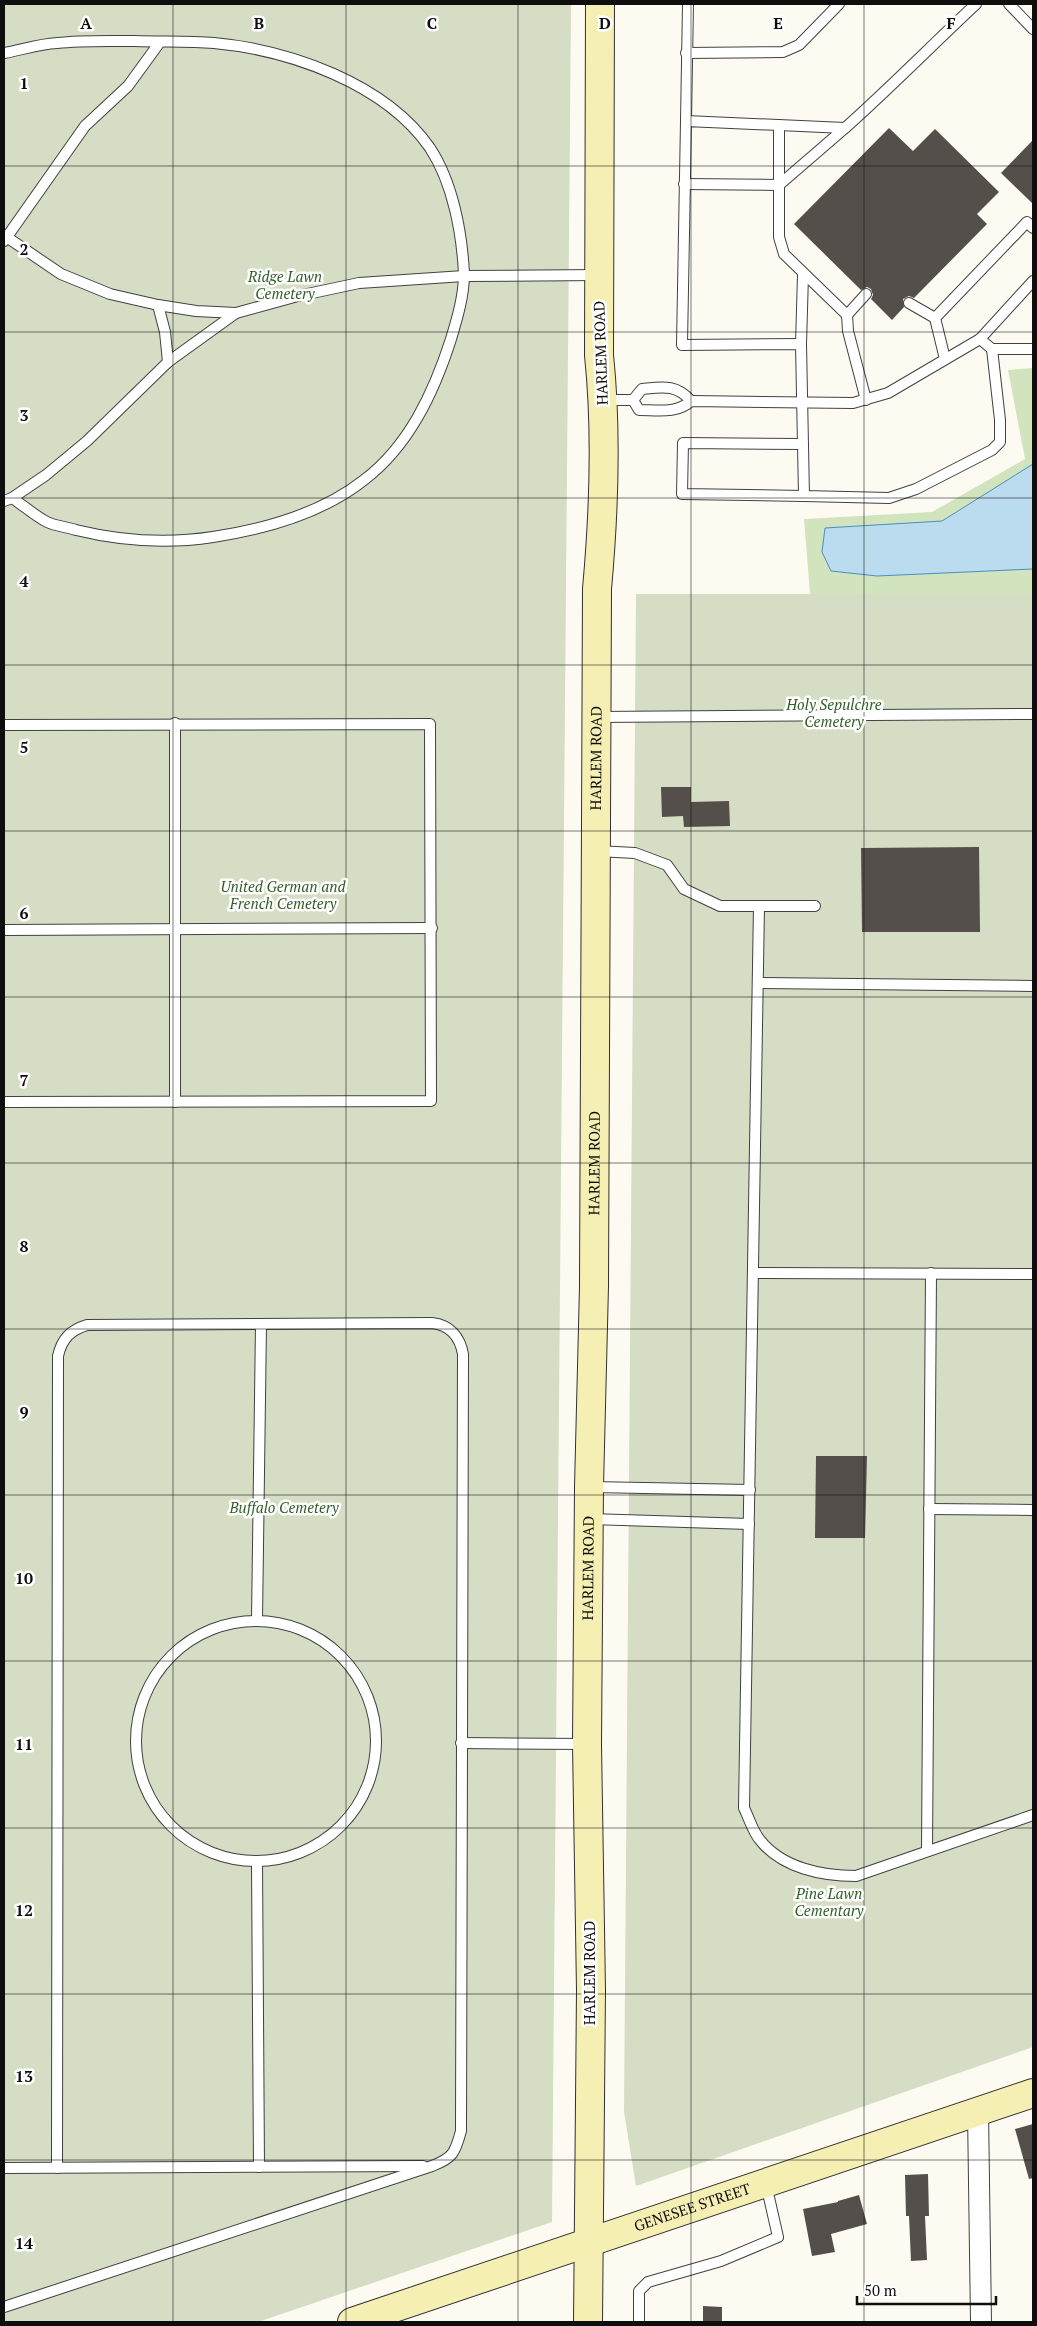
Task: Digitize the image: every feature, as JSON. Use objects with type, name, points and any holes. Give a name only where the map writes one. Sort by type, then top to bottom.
[{"type":"main road","name":"HARLEM ROAD","points":[[588,2322],[590,1990],[587,1744],[589,1487],[594,1286],[597,590],[602,529],[604,400],[599,355],[600,4]]},
{"type":"main road","name":"GENESEE STREET","points":[[352,2322],[388,2316],[589,2242],[1033,2093]]},
{"type":"street","points":[[978,2112],[981,2322]]},
{"type":"lane","points":[[688,4],[682,345],[801,344]]},
{"type":"lane","points":[[827,4],[827,16]]},
{"type":"lane","points":[[686,53],[783,52],[799,45],[839,4]]},
{"type":"lane","points":[[684,184],[779,185],[889,89],[928,48],[976,4]]},
{"type":"lane","points":[[1009,4],[1033,29]]},
{"type":"lane","points":[[160,42],[128,86],[85,126],[6,239],[61,274],[110,294],[158,305],[196,311],[236,313],[298,296],[359,283],[464,276],[599,275]]},
{"type":"lane","points":[[4,53],[55,43],[215,43],[274,54],[319,67],[362,88],[400,115],[428,146],[446,175],[454,204],[464,276],[459,313],[444,361],[416,421],[385,462],[343,495],[289,520],[235,534],[192,540],[149,542],[95,534],[47,522],[8,499],[46,475],[87,442],[168,362],[236,313]]},
{"type":"lane","points":[[686,121],[845,128]]},
{"type":"lane","points":[[779,125],[779,237],[784,254],[803,275],[847,315],[848,331],[866,400]]},
{"type":"lane","points":[[935,318],[1027,222],[1033,228]]},
{"type":"lane","points":[[803,275],[801,344],[804,496]]},
{"type":"lane","points":[[633,400],[639,410],[684,408],[691,401],[853,403],[866,400],[888,393],[980,339],[1033,281]]},
{"type":"lane","points":[[847,315],[866,294]]},
{"type":"lane","points":[[909,303],[935,318],[945,359]]},
{"type":"lane","points":[[158,305],[165,332],[168,362]]},
{"type":"lane","points":[[980,339],[992,349],[1033,349]]},
{"type":"lane","points":[[802,444],[683,443],[682,494],[889,498],[916,489],[992,450],[1000,442],[1000,420],[992,349]]},
{"type":"lane","points":[[633,400],[642,389],[670,387],[682,390],[691,401]]},
{"type":"lane","points":[[604,400],[633,400]]},
{"type":"lane","points":[[597,717],[1033,714]]},
{"type":"lane","points":[[4,725],[175,723],[430,724],[432,928],[431,1101],[4,1102]]},
{"type":"lane","points":[[175,723],[175,1102]]},
{"type":"lane","points":[[596,850],[635,853],[667,865],[684,889],[720,906],[815,906]]},
{"type":"lane","points":[[759,906],[744,1808],[759,1840],[783,1861],[832,1876],[856,1876],[1033,1815]]},
{"type":"lane","points":[[4,930],[432,928]]},
{"type":"lane","points":[[758,983],[1033,986]]},
{"type":"lane","points":[[753,1273],[1033,1274]]},
{"type":"lane","points":[[927,1851],[931,1273]]},
{"type":"lane","points":[[4,2308],[447,2161],[456,2150],[461,2132],[464,1354],[456,1335],[448,1328],[432,1323],[87,1325],[76,1328],[68,1335],[60,1349],[57,2168]]},
{"type":"lane","points":[[257,1620],[261,1324]]},
{"type":"lane","points":[[589,1487],[750,1490]]},
{"type":"lane","points":[[929,1509],[1033,1510]]},
{"type":"lane","points":[[589,1519],[749,1524]]},
{"type":"lane","points":[[257,1620],[279,1622],[318,1637],[350,1665],[371,1702],[377,1743],[362,1801],[335,1834],[298,1855],[257,1862],[199,1848],[165,1823],[143,1787],[134,1746],[136,1719],[151,1680],[178,1648],[215,1627],[257,1620]]},
{"type":"lane","points":[[461,1743],[587,1744]]},
{"type":"lane","points":[[257,1862],[259,2167]]},
{"type":"lane","points":[[4,2168],[432,2166]]},
{"type":"lane","points":[[639,2322],[640,2290],[648,2282],[721,2261],[778,2237],[766,2182]]},
{"type":"green space","points":[[4,4],[571,4],[552,2222],[258,2322],[4,2322]]},
{"type":"green space","points":[[1033,368],[1033,594],[810,594],[804,519],[932,512],[1025,459],[1008,370]]},
{"type":"green space","name":"Pine Lawn Cementary","points":[[636,594],[1033,594],[1033,2047],[636,2186],[624,2112]]},
{"type":"water","points":[[1033,464],[1033,569],[877,576],[831,571],[822,552],[825,528],[942,521]]},
{"type":"building","points":[[889,128],[913,151],[935,129],[999,192],[977,214],[987,224],[914,298],[909,296],[903,299],[904,307],[892,320],[871,299],[873,295],[871,289],[867,287],[861,290],[794,224]]},
{"type":"building","points":[[1033,140],[1033,204],[1001,173]]},
{"type":"building","points":[[661,787],[691,787],[691,802],[729,801],[730,826],[684,827],[683,816],[662,817]]},
{"type":"building","points":[[979,847],[980,932],[862,932],[861,848]]},
{"type":"building","points":[[816,1456],[867,1456],[865,1538],[815,1538]]},
{"type":"building","points":[[1033,2124],[1033,2178],[1029,2179],[1015,2129]]},
{"type":"building","points":[[928,2174],[929,2216],[925,2216],[927,2260],[911,2261],[909,2216],[906,2216],[905,2175]]},
{"type":"building","points":[[859,2195],[867,2224],[831,2234],[835,2252],[812,2256],[803,2209],[838,2202]]},
{"type":"building","points":[[703,2306],[722,2307],[722,2322],[703,2322]]},
{"type":"park label","name":"Ridge Lawn Cemetery","points":[[285,286]]},
{"type":"park label","name":"Holy Sepulchre Cemetery","points":[[834,714]]},
{"type":"park label","name":"United German and French Cemetery","points":[[283,896]]},
{"type":"park label","name":"Buffalo Cemetery","points":[[284,1508]]}]
